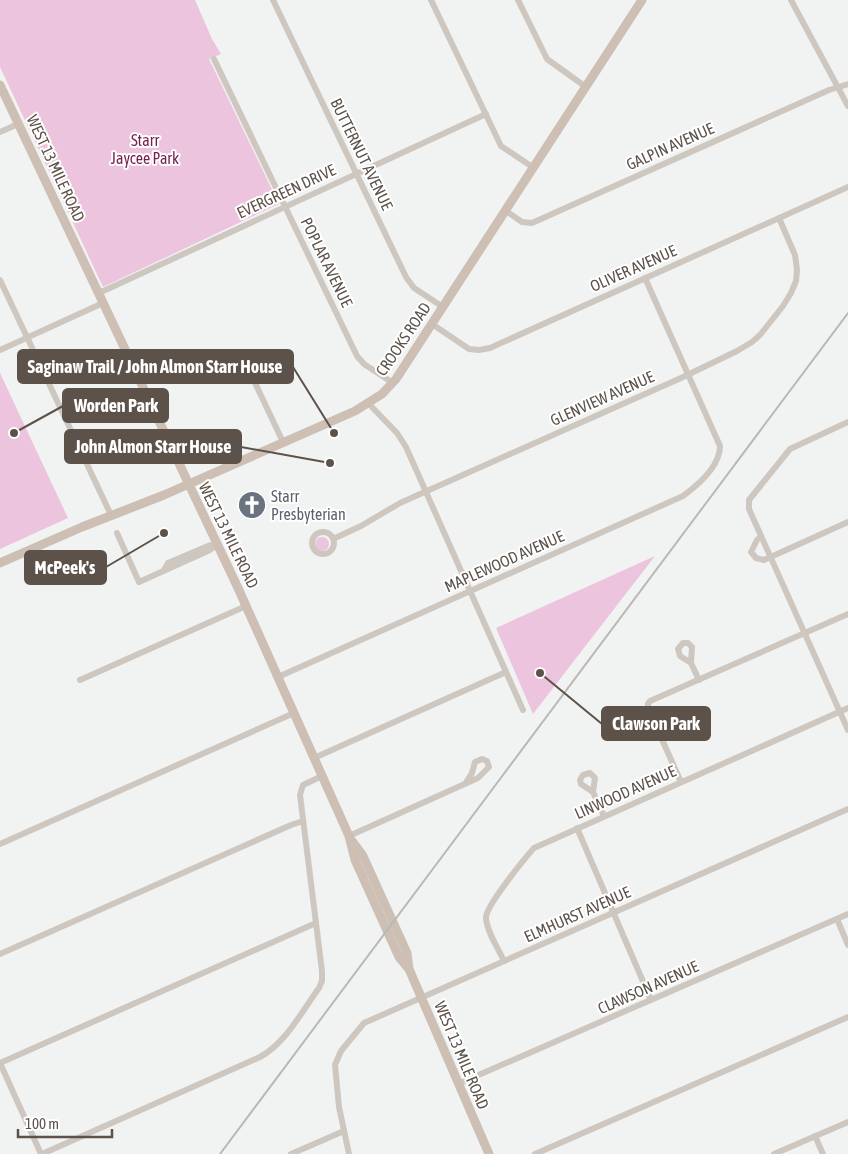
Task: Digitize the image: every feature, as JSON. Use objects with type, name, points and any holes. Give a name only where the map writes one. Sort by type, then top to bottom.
[{"type":"main road","name":"CROOKS ROAD","points":[[0,563],[188,484],[369,404],[382,394],[393,383],[432,324],[642,0]]},
{"type":"main road","name":"WEST 13 MILE ROAD","points":[[0,85],[246,606],[349,836],[364,856],[407,954],[409,969],[421,998],[489,1154]]},
{"type":"street","name":"BUTTERNUT AVENUE","points":[[274,0],[409,282],[414,288],[443,307]]},
{"type":"street","points":[[431,0],[501,146],[534,168]]},
{"type":"street","points":[[518,0],[547,60],[586,87]]},
{"type":"street","points":[[800,1],[792,2],[848,106]]},
{"type":"street","name":"POPLAR AVENUE","points":[[214,59],[357,356],[364,364],[393,383]]},
{"type":"street","name":"GALPIN AVENUE","points":[[506,211],[522,222],[532,223],[848,84]]},
{"type":"street","name":"EVERGREEN DRIVE","points":[[99,293],[486,114]]},
{"type":"street","points":[[0,132],[18,124]]},
{"type":"street","name":"OLIVER AVENUE","points":[[432,324],[469,349],[484,349],[848,187]]},
{"type":"street","name":"GLENVIEW AVENUE","points":[[333,539],[361,526],[400,503],[688,374],[752,342],[771,322],[791,293],[796,276],[796,263],[792,248],[779,218]]},
{"type":"street","points":[[645,278],[688,374]]},
{"type":"street","points":[[0,280],[112,516]]},
{"type":"street","points":[[0,350],[103,303]]},
{"type":"street","points":[[248,368],[283,442]]},
{"type":"street","name":"MAPLEWOOD AVENUE","points":[[278,677],[682,496],[694,488],[704,478],[719,456],[720,446],[688,374]]},
{"type":"street","points":[[369,404],[404,443],[524,710]]},
{"type":"street","points":[[848,422],[790,449],[749,500],[749,510],[848,730]]},
{"type":"street","points":[[761,536],[754,544],[752,554],[756,558],[762,559],[848,522]]},
{"type":"street","points":[[117,533],[139,582],[164,570],[168,563],[217,544]]},
{"type":"street","points":[[80,680],[246,606]]},
{"type":"street","points":[[681,782],[648,704],[650,701],[848,614]]},
{"type":"street","points":[[691,663],[699,680]]},
{"type":"street","points":[[314,758],[506,672]]},
{"type":"street","name":"LINWOOD AVENUE","points":[[504,961],[488,926],[486,917],[489,907],[533,849],[576,828],[848,708]]},
{"type":"street","points":[[0,844],[294,713]]},
{"type":"street","points":[[316,923],[0,1063],[42,1154],[268,1053],[282,1039],[319,988],[322,981],[316,923],[300,790],[307,782],[322,776]]},
{"type":"street","points":[[349,836],[465,784]]},
{"type":"street","points":[[593,792],[604,816]]},
{"type":"street","name":"ELMHURST AVENUE","points":[[344,1131],[339,1107],[335,1065],[341,1051],[364,1023],[848,809]]},
{"type":"street","points":[[0,954],[303,821]]},
{"type":"street","points":[[576,828],[651,1000]]},
{"type":"street","name":"CLAWSON AVENUE","points":[[458,1084],[848,914]]},
{"type":"street","points":[[837,919],[848,945]]},
{"type":"street","points":[[535,1154],[848,1017]]},
{"type":"street","points":[[774,1154],[848,1122]]},
{"type":"street","points":[[290,1154],[344,1131],[349,1154]]},
{"type":"street","points":[[815,1136],[823,1154]]},
{"type":"green space","name":"Starr Jaycee Park","points":[[0,0],[195,0],[212,39],[221,54],[209,59],[279,204],[103,287],[0,67]]},
{"type":"green space","points":[[0,373],[68,518],[0,549]]},
{"type":"green space","points":[[319,537],[325,537],[329,544],[325,551],[319,551],[315,547],[315,541]]},
{"type":"green space","points":[[655,556],[533,714],[496,628]]},
{"type":"railway","points":[[220,1154],[848,313]]},
{"type":"place","name":"Worden Park","points":[[14,433]]},
{"type":"place","name":"Saginaw Trail / John Almon Starr House","points":[[334,433]]},
{"type":"place","name":"John Almon Starr House","points":[[330,463]]},
{"type":"place","name":"Starr Presbyterian","points":[[252,505]]},
{"type":"place","name":"McPeek's","points":[[164,533]]},
{"type":"place","name":"Clawson Park","points":[[540,673]]}]
